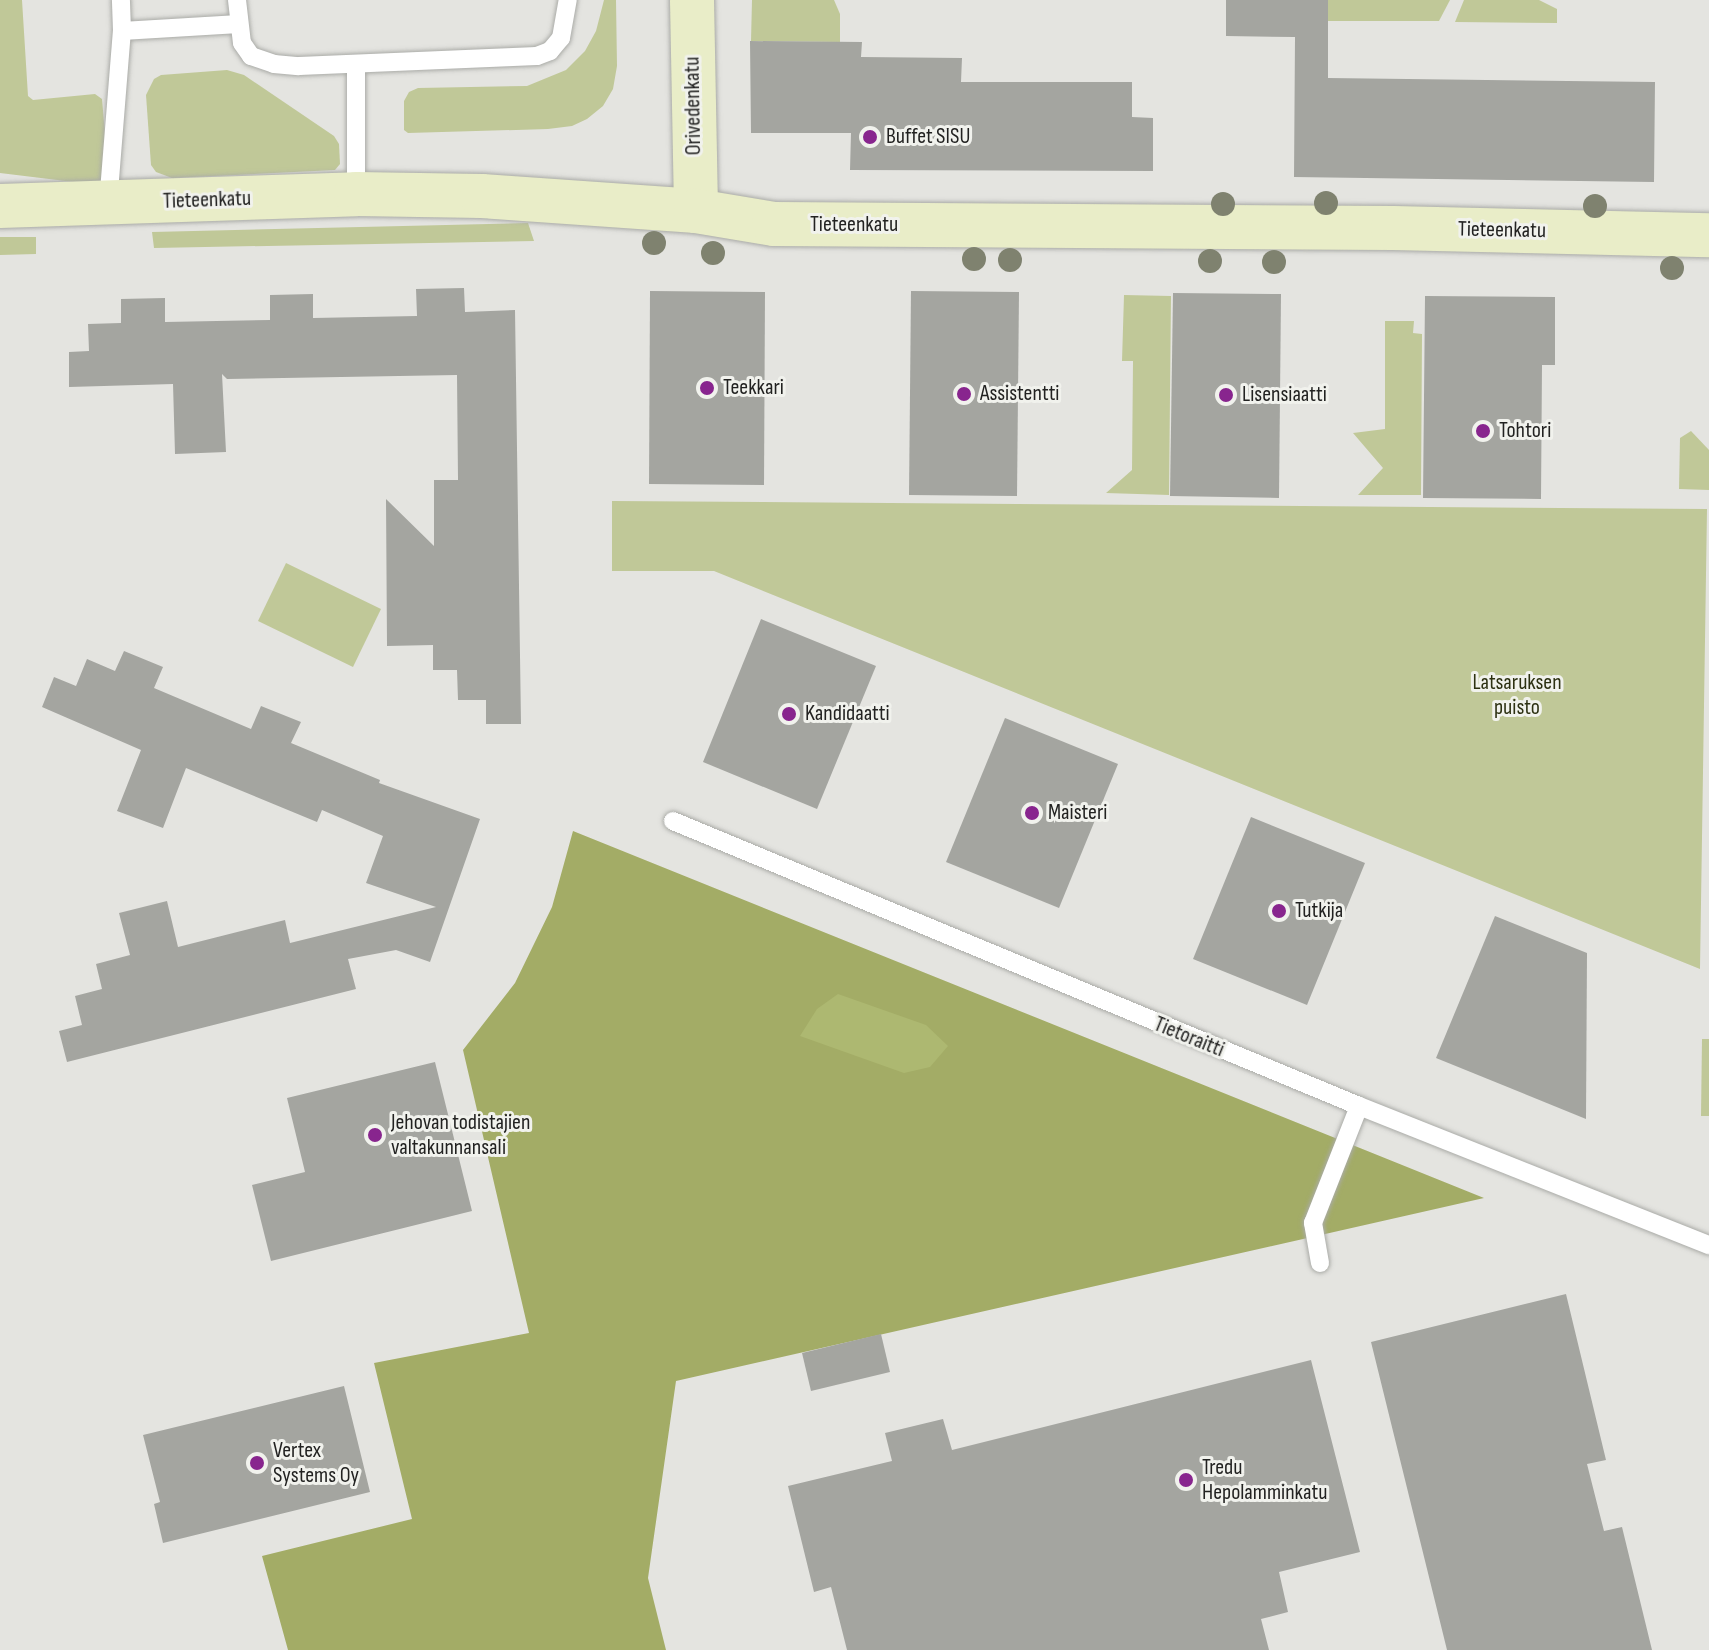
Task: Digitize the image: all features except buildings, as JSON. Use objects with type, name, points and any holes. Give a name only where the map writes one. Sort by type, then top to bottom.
[{"type":"street","name":"Orivedenkatu","points":[[692,0],[696,211]]},
{"type":"street","name":"Tieteenkatu","points":[[0,206],[356,194],[482,196],[696,211],[774,224],[1378,228],[1709,235]]},
{"type":"lane","points":[[108,204],[122,31],[121,0]]},
{"type":"lane","points":[[237,0],[242,43],[251,56],[274,64],[356,64],[537,56],[550,51],[561,38],[568,0]]},
{"type":"lane","points":[[122,31],[239,24]]},
{"type":"lane","points":[[356,64],[356,194]]},
{"type":"lane","name":"Tietoraitti","points":[[673,821],[1359,1106],[1709,1245]]},
{"type":"lane","points":[[1320,1263],[1313,1223],[1359,1106]]},
{"type":"green space","points":[[0,0],[22,0],[28,96],[33,100],[95,94],[102,99],[108,169],[101,181],[90,184],[0,173]]},
{"type":"green space","points":[[604,0],[616,0],[617,66],[613,89],[603,106],[587,119],[572,126],[548,129],[408,133],[404,130],[404,101],[409,92],[418,88],[527,86],[566,70],[585,51],[596,31]]},
{"type":"green space","points":[[752,0],[834,0],[840,14],[840,42],[751,41]]},
{"type":"green space","points":[[1328,0],[1450,0],[1439,21],[1328,21]]},
{"type":"green space","points":[[1464,0],[1539,0],[1557,9],[1557,23],[1455,22]]},
{"type":"green space","points":[[227,70],[244,75],[334,136],[339,144],[340,164],[335,170],[172,178],[156,172],[151,165],[146,95],[154,79],[161,75]]},
{"type":"green space","points":[[528,223],[534,241],[154,248],[152,232]]},
{"type":"green space","points":[[0,237],[36,237],[36,254],[0,255]]},
{"type":"green space","points":[[1124,295],[1171,296],[1169,495],[1106,493],[1132,470],[1133,361],[1122,361]]},
{"type":"green space","points":[[1385,321],[1414,321],[1413,333],[1422,334],[1421,495],[1358,495],[1383,468],[1353,433],[1385,429]]},
{"type":"green space","points":[[1691,431],[1709,450],[1709,490],[1679,489],[1680,438]]},
{"type":"green space","name":"Latsaruksen puisto","points":[[612,501],[1707,509],[1700,969],[714,571],[612,571]]},
{"type":"green space","points":[[286,563],[381,609],[353,667],[258,621]]},
{"type":"green space","points":[[1702,1039],[1709,1039],[1709,1116],[1701,1116]]},
{"type":"shaded area","points":[[573,831],[1484,1198],[676,1381],[648,1578],[666,1650],[288,1650],[262,1556],[412,1519],[374,1363],[529,1333],[463,1050],[515,983],[552,907]]},
{"type":"shaded area","points":[[838,994],[926,1025],[948,1046],[930,1067],[904,1073],[800,1036],[817,1009]]},
{"type":"place","name":"Buffet SISU","points":[[870,137]]},
{"type":"place","name":"Teekkari","points":[[707,388]]},
{"type":"place","name":"Assistentti","points":[[964,394]]},
{"type":"place","name":"Lisensiaatti","points":[[1226,395]]},
{"type":"place","name":"Tohtori","points":[[1483,431]]},
{"type":"place","name":"Kandidaatti","points":[[789,714]]},
{"type":"place","name":"Maisteri","points":[[1032,813]]},
{"type":"place","name":"Tutkija","points":[[1279,911]]},
{"type":"place","name":"Jehovan todistajien valtakunnansali","points":[[375,1135]]},
{"type":"place","name":"Vertex Systems Oy","points":[[257,1463]]},
{"type":"place","name":"Tredu Hepolamminkatu","points":[[1186,1480]]}]
